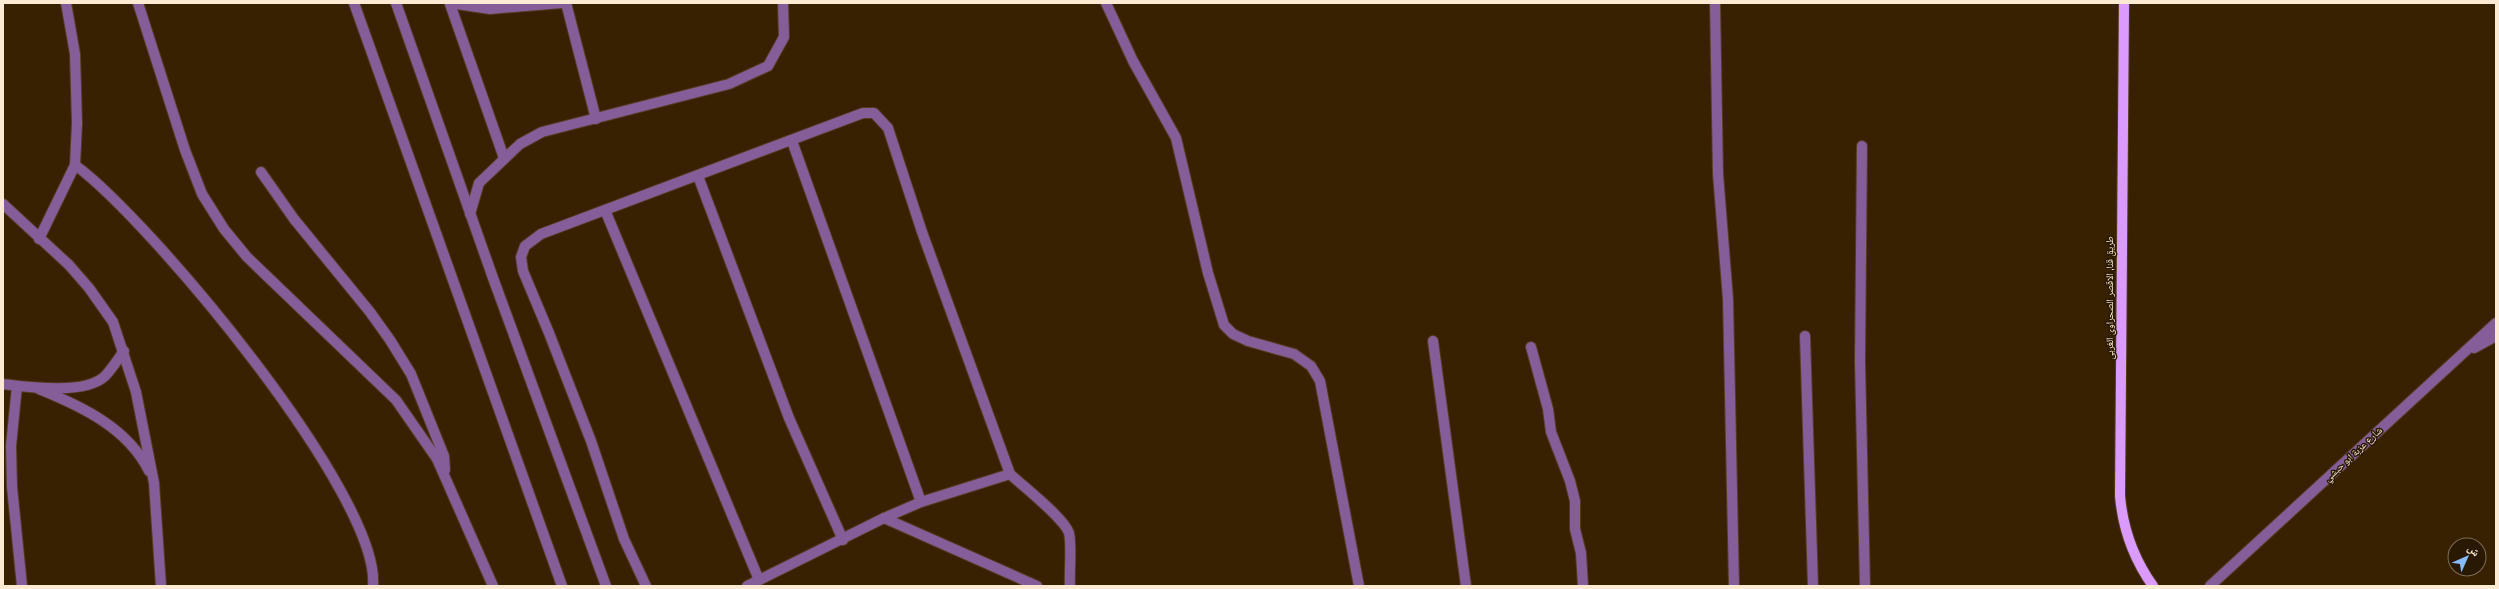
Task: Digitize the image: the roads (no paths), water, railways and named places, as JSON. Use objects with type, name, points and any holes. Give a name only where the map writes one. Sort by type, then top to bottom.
[{"type":"main road","name":"طريق قنا, الاقصر الصحراوى الغربى","points":[[2124,3],[2120,496],[2121,515],[2133,552],[2153,586]]},
{"type":"street","points":[[39,239],[75,165],[77,123],[75,54],[66,3]]},
{"type":"street","points":[[138,3],[185,150],[202,194],[224,229],[247,257],[396,400],[437,459],[493,586]]},
{"type":"street","points":[[354,3],[562,586]]},
{"type":"street","points":[[396,3],[470,214],[606,586]]},
{"type":"street","points":[[504,158],[450,3],[521,8],[562,3]]},
{"type":"street","points":[[566,3],[596,119]]},
{"type":"street","points":[[470,214],[479,183],[520,144],[542,132],[729,84],[768,66],[784,37],[783,3]]},
{"type":"street","points":[[1106,3],[1133,61],[1176,138],[1208,273],[1224,324],[1233,334],[1248,342],[1294,354],[1312,366],[1320,381],[1359,586]]},
{"type":"street","points":[[1715,3],[1719,118],[1718,174],[1728,299],[1734,586]]},
{"type":"street","points":[[646,586],[624,539],[591,441],[522,267],[521,257],[525,246],[541,234],[792,141],[863,113],[874,113],[888,128],[922,232],[1010,474],[1034,497],[1056,514],[1068,533],[1070,586]]},
{"type":"street","points":[[792,141],[921,502]]},
{"type":"street","points":[[1862,146],[1860,362],[1864,586]]},
{"type":"street","points":[[75,165],[95,180],[169,255],[308,436],[347,501],[364,535],[373,586]]},
{"type":"street","points":[[261,172],[294,219],[370,312],[411,374],[444,456],[445,477]]},
{"type":"street","points":[[698,176],[789,418],[843,540]]},
{"type":"street","points":[[3,204],[69,266],[89,288],[113,322],[124,351],[136,392],[154,483],[161,586]]},
{"type":"street","points":[[605,210],[759,580]]},
{"type":"street","name":"شارع عزبة ابو حبشي","points":[[2210,586],[2496,323]]},
{"type":"street","points":[[1805,336],[1813,586]]},
{"type":"street","points":[[2463,352],[2496,336]]},
{"type":"street","points":[[1433,341],[1466,586]]},
{"type":"street","points":[[1531,347],[1548,409],[1551,432],[1570,481],[1574,501],[1575,529],[1581,553],[1583,586]]},
{"type":"street","points":[[3,384],[39,389],[77,388],[104,377],[124,351]]},
{"type":"street","points":[[17,386],[8,487],[22,586]]},
{"type":"street","points":[[39,389],[78,405],[121,434],[143,459],[154,483]]},
{"type":"street","points":[[747,586],[843,540],[884,518],[921,502],[1010,474]]},
{"type":"street","points":[[884,518],[1037,586]]}]
